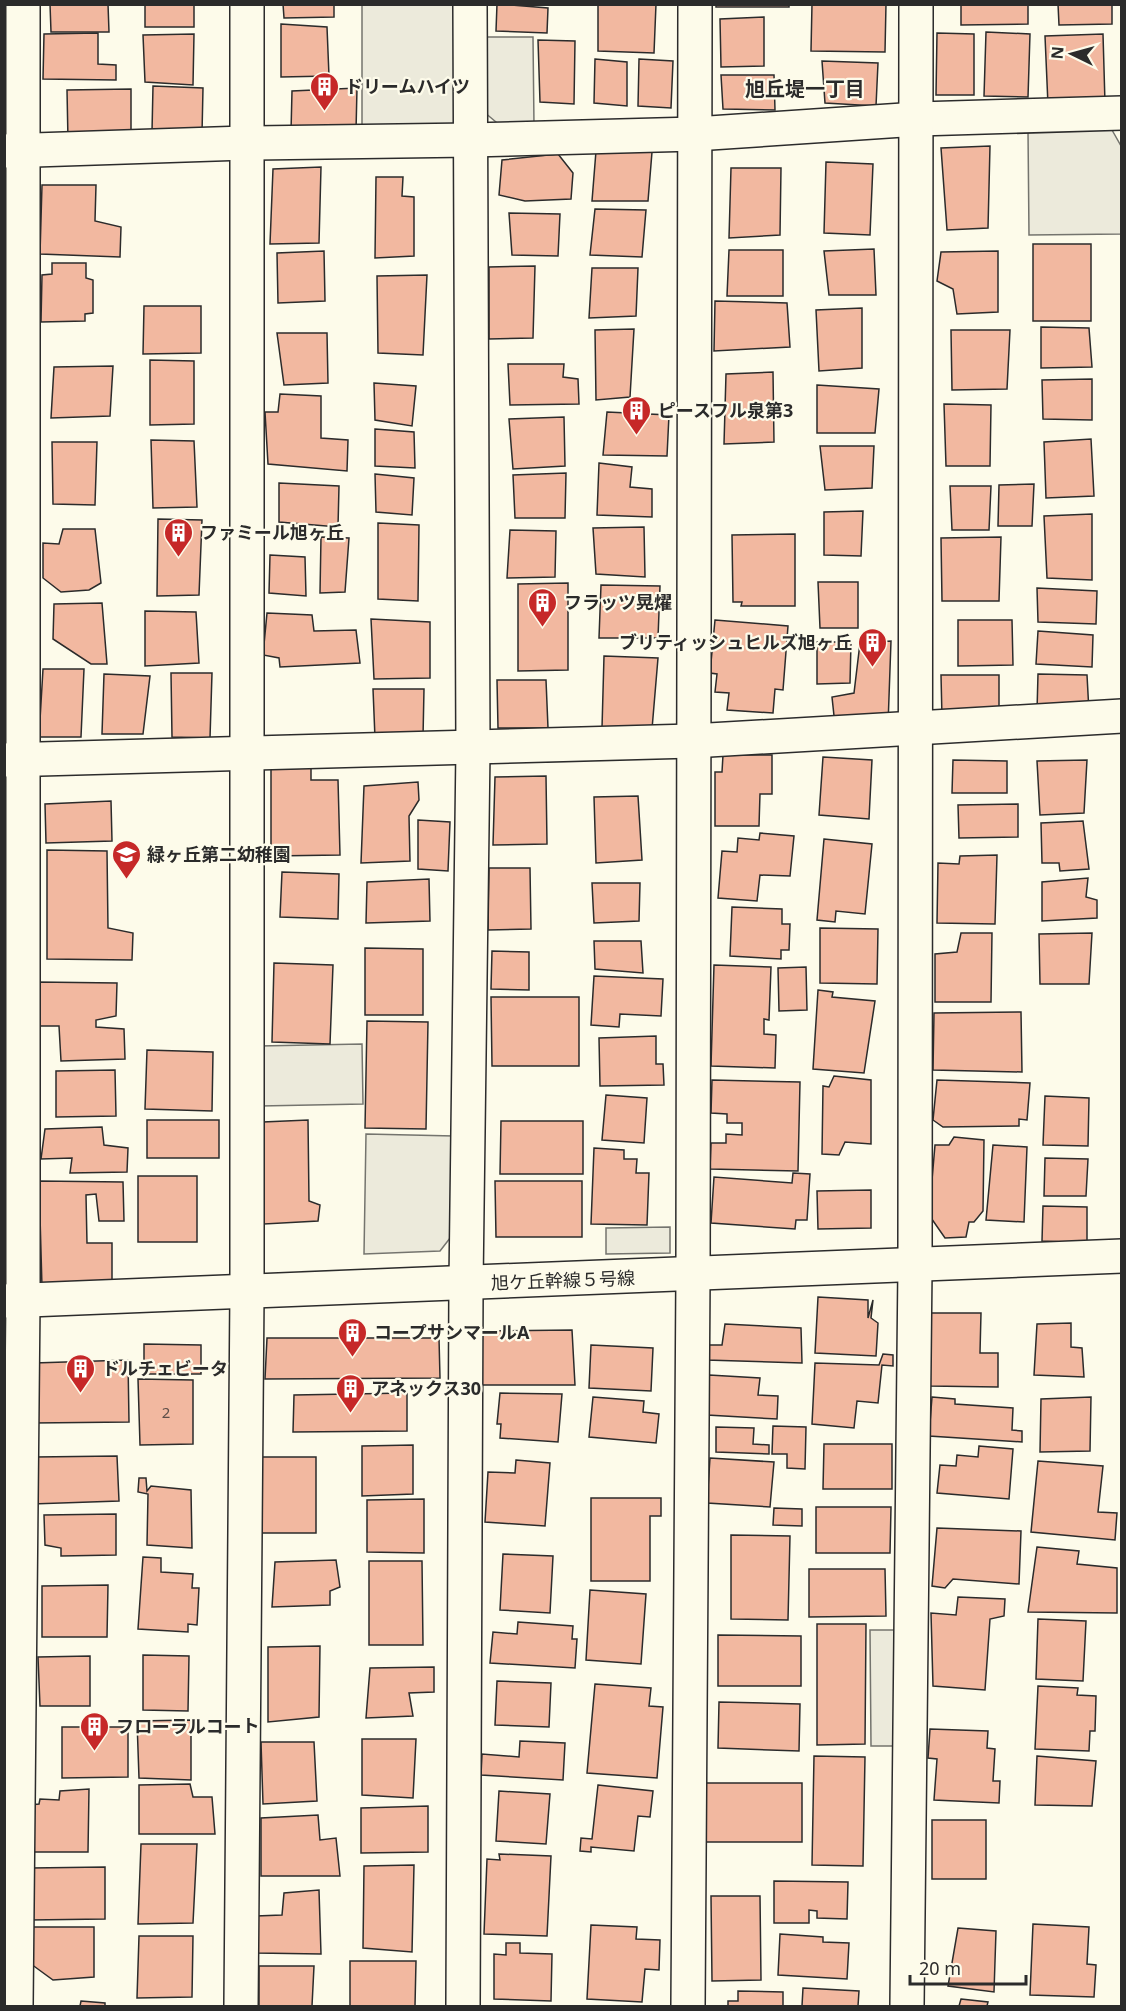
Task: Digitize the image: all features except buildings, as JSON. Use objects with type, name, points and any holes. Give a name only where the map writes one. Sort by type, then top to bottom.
[{"type":"street","points":[[16,2007],[14,150],[23,4]]},
{"type":"street","points":[[241,2007],[248,1292],[245,752],[247,4]]},
{"type":"street","points":[[463,2007],[466,1284],[473,749],[470,4]]},
{"type":"street","points":[[688,2007],[693,1275],[692,741],[695,4]]},
{"type":"street","points":[[907,2007],[915,1267],[918,119],[916,4]]},
{"type":"street","points":[[14,150],[245,142],[471,141],[695,134],[918,119],[1122,113]]},
{"type":"street","points":[[13,760],[245,752],[473,749],[692,741],[1122,716]]},
{"type":"street","name":"旭ケ丘幹線５号線","points":[[14,1301],[915,1267],[1122,1256]]},
{"type":"shaded area","points":[[362,5],[454,5],[455,129],[362,129]]},
{"type":"shaded area","points":[[483,37],[533,37],[534,126],[502,127],[484,112]]},
{"type":"shaded area","points":[[1112,130],[1121,146],[1121,234],[1029,235],[1028,131]]},
{"type":"shaded area","points":[[362,1044],[363,1104],[260,1106],[259,1046]]},
{"type":"shaded area","points":[[366,1134],[454,1136],[454,1233],[440,1251],[364,1254]]},
{"type":"shaded area","points":[[670,1227],[670,1253],[606,1254],[606,1228]]},
{"type":"shaded area","points":[[870,1630],[896,1630],[897,1746],[871,1746]]},
{"type":"place","name":"ドリームハイツ","points":[[324,112]]},
{"type":"place","name":"ピースフル泉第3","points":[[637,436]]},
{"type":"place","name":"ファミール旭ヶ丘","points":[[179,558]]},
{"type":"place","name":"フラッツ晃燿","points":[[543,628]]},
{"type":"place","name":"ブリティッシュヒルズ旭ヶ丘","points":[[873,668]]},
{"type":"place","name":"緑ヶ丘第二幼稚園","points":[[126,880]]},
{"type":"place","name":"コープサンマールA","points":[[353,1358]]},
{"type":"place","name":"ドルチェビータ","points":[[81,1394]]},
{"type":"place","name":"アネックス30","points":[[350,1414]]},
{"type":"place","name":"フローラルコート","points":[[95,1752]]},
{"type":"district","name":"旭丘堤一丁目","points":[[805,88]]}]
